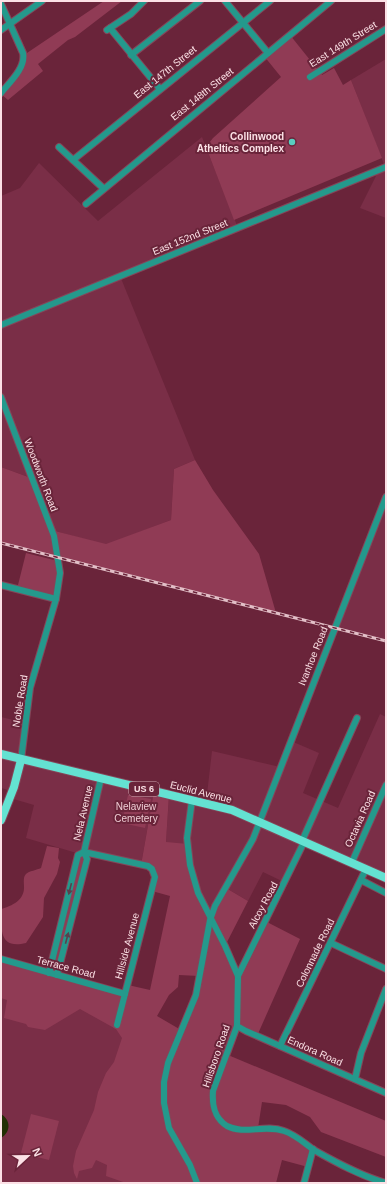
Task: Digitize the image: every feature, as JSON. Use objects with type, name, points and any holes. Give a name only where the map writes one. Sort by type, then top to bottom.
[{"type":"main road","name":"Euclid Avenue","points":[[1,754],[232,810],[386,878]]},
{"type":"main road","name":"Noble Road","points":[[1,820],[14,787],[21,760]]},
{"type":"street","points":[[1,30],[42,1]]},
{"type":"street","points":[[144,1],[131,14],[108,29],[160,89]]},
{"type":"street","points":[[131,55],[200,1]]},
{"type":"street","points":[[225,1],[268,53]]},
{"type":"street","name":"East 147th Street","points":[[73,160],[270,1]]},
{"type":"street","name":"East 148th Street","points":[[86,204],[103,188],[331,1]]},
{"type":"street","points":[[1,4],[24,58],[22,66],[1,93]]},
{"type":"street","name":"East 149th Street","points":[[310,77],[386,29]]},
{"type":"street","points":[[59,147],[103,188]]},
{"type":"street","name":"East 152nd Street","points":[[1,325],[386,167]]},
{"type":"street","name":"Woodworth Road","points":[[1,396],[54,536],[58,561]]},
{"type":"street","name":"Ivanhoe Road","points":[[198,1183],[190,1165],[169,1128],[164,1103],[164,1082],[168,1063],[196,995],[210,920],[216,906],[253,839],[386,497]]},
{"type":"street","name":"Noble Road","points":[[21,760],[30,688],[56,599],[60,580],[58,561]]},
{"type":"street","points":[[1,585],[56,599]]},
{"type":"street","name":"Alcoy Road","points":[[238,976],[303,842],[356,718]]},
{"type":"street","name":"Nela Avenue","points":[[57,975],[87,859],[84,852],[101,778]]},
{"type":"street","name":"Octavia Road","points":[[352,862],[386,785]]},
{"type":"street","name":"Hillsboro Road","points":[[192,800],[187,838],[190,865],[198,893],[210,920],[225,946],[238,976],[237,1026],[213,1091],[212,1102],[216,1116],[226,1125],[236,1129],[272,1128],[283,1130],[298,1137],[313,1149],[350,1169],[382,1182]]},
{"type":"street","name":"Nela Avenue","points":[[49,973],[78,855],[84,852]]},
{"type":"street","name":"Hillside Avenue","points":[[84,852],[148,866],[154,873],[154,882],[117,1025]]},
{"type":"street","name":"Colonnade Road","points":[[280,1046],[366,869]]},
{"type":"street","points":[[361,880],[386,893]]},
{"type":"street","points":[[65,907],[74,909]]},
{"type":"street","points":[[331,943],[386,969]]},
{"type":"street","name":"Terrace Road","points":[[1,959],[125,994]]},
{"type":"street","points":[[355,1079],[361,1052],[386,989]]},
{"type":"street","name":"Endora Road","points":[[237,1026],[386,1093]]},
{"type":"street","points":[[304,1183],[313,1149]]},
{"type":"shaded area","points":[[386,59],[386,218],[360,208],[379,170],[385,167],[351,80]]},
{"type":"shaded area","points":[[202,137],[238,228],[120,276],[195,460],[174,469],[171,520],[106,545],[51,530],[31,478],[1,467],[1,196],[20,188],[39,163],[98,221]]},
{"type":"shaded area","points":[[386,497],[386,641],[335,628]]},
{"type":"shaded area","points":[[380,714],[386,717],[386,878],[304,842],[286,883],[263,872],[248,901],[226,888],[210,920],[166,842],[169,795],[206,803],[212,751],[280,767],[291,741],[319,753],[303,793],[338,808]]},
{"type":"shaded area","points":[[1,717],[26,723],[21,759],[154,791],[141,865],[80,854],[26,838],[34,805],[10,798],[12,791],[1,788]]},
{"type":"shaded area","points":[[1,963],[145,1041],[178,1183],[1,1183]]},
{"type":"shaded area","points":[[1,1114],[7,1119],[8,1129],[7,1133],[1,1138]]},
{"type":"green space","points":[[104,1],[122,1],[38,64],[43,71],[8,100],[1,94],[22,66],[24,55]]},
{"type":"green space","name":"Collinwood Atheltics Complex","points":[[290,35],[322,75],[334,68],[343,85],[351,80],[382,158],[234,220],[206,147],[213,138],[281,77],[264,56]]},
{"type":"green space","points":[[195,460],[213,490],[259,554],[276,613],[1,543],[1,467],[31,478],[51,530],[106,544],[171,520],[174,469]]},
{"type":"green space","points":[[26,553],[58,561],[56,599],[17,589]]},
{"type":"green space","points":[[154,791],[169,795],[166,842],[188,844],[190,865],[210,919],[226,888],[248,901],[225,946],[238,976],[265,921],[300,939],[257,1036],[237,1026],[228,1055],[386,1121],[386,1157],[321,1132],[310,1117],[286,1105],[262,1102],[258,1128],[283,1130],[313,1149],[308,1167],[282,1160],[276,1183],[126,1183],[106,1176],[107,1165],[96,1160],[92,1168],[79,1171],[77,1179],[73,1166],[76,1151],[94,1110],[98,1092],[106,1073],[114,1062],[122,1038],[116,1029],[80,1009],[45,1030],[28,1027],[26,1024],[4,1018],[7,1000],[1,998],[1,959],[48,973],[78,855],[84,852],[87,859],[57,975],[125,994],[128,985],[150,990],[170,896],[152,891],[154,873],[141,865]],"holes":[[[179,975],[199,976],[181,1030],[157,1016],[169,995],[178,987]]]},
{"type":"green space","name":"Nelaview Cemetery","points":[[128,795],[151,799],[145,828],[122,823]]},
{"type":"green space","points":[[47,846],[59,848],[58,858],[60,862],[57,874],[44,898],[43,917],[26,943],[11,943],[4,937],[2,931],[1,909],[17,902],[20,899],[24,891],[25,875],[41,868]]},
{"type":"green space","points":[[31,1114],[59,1121],[49,1160],[21,1153]]},
{"type":"railway","points":[[1,543],[386,641]]},
{"type":"place","name":"Collinwood Atheltics Complex","points":[[292,142]]}]
